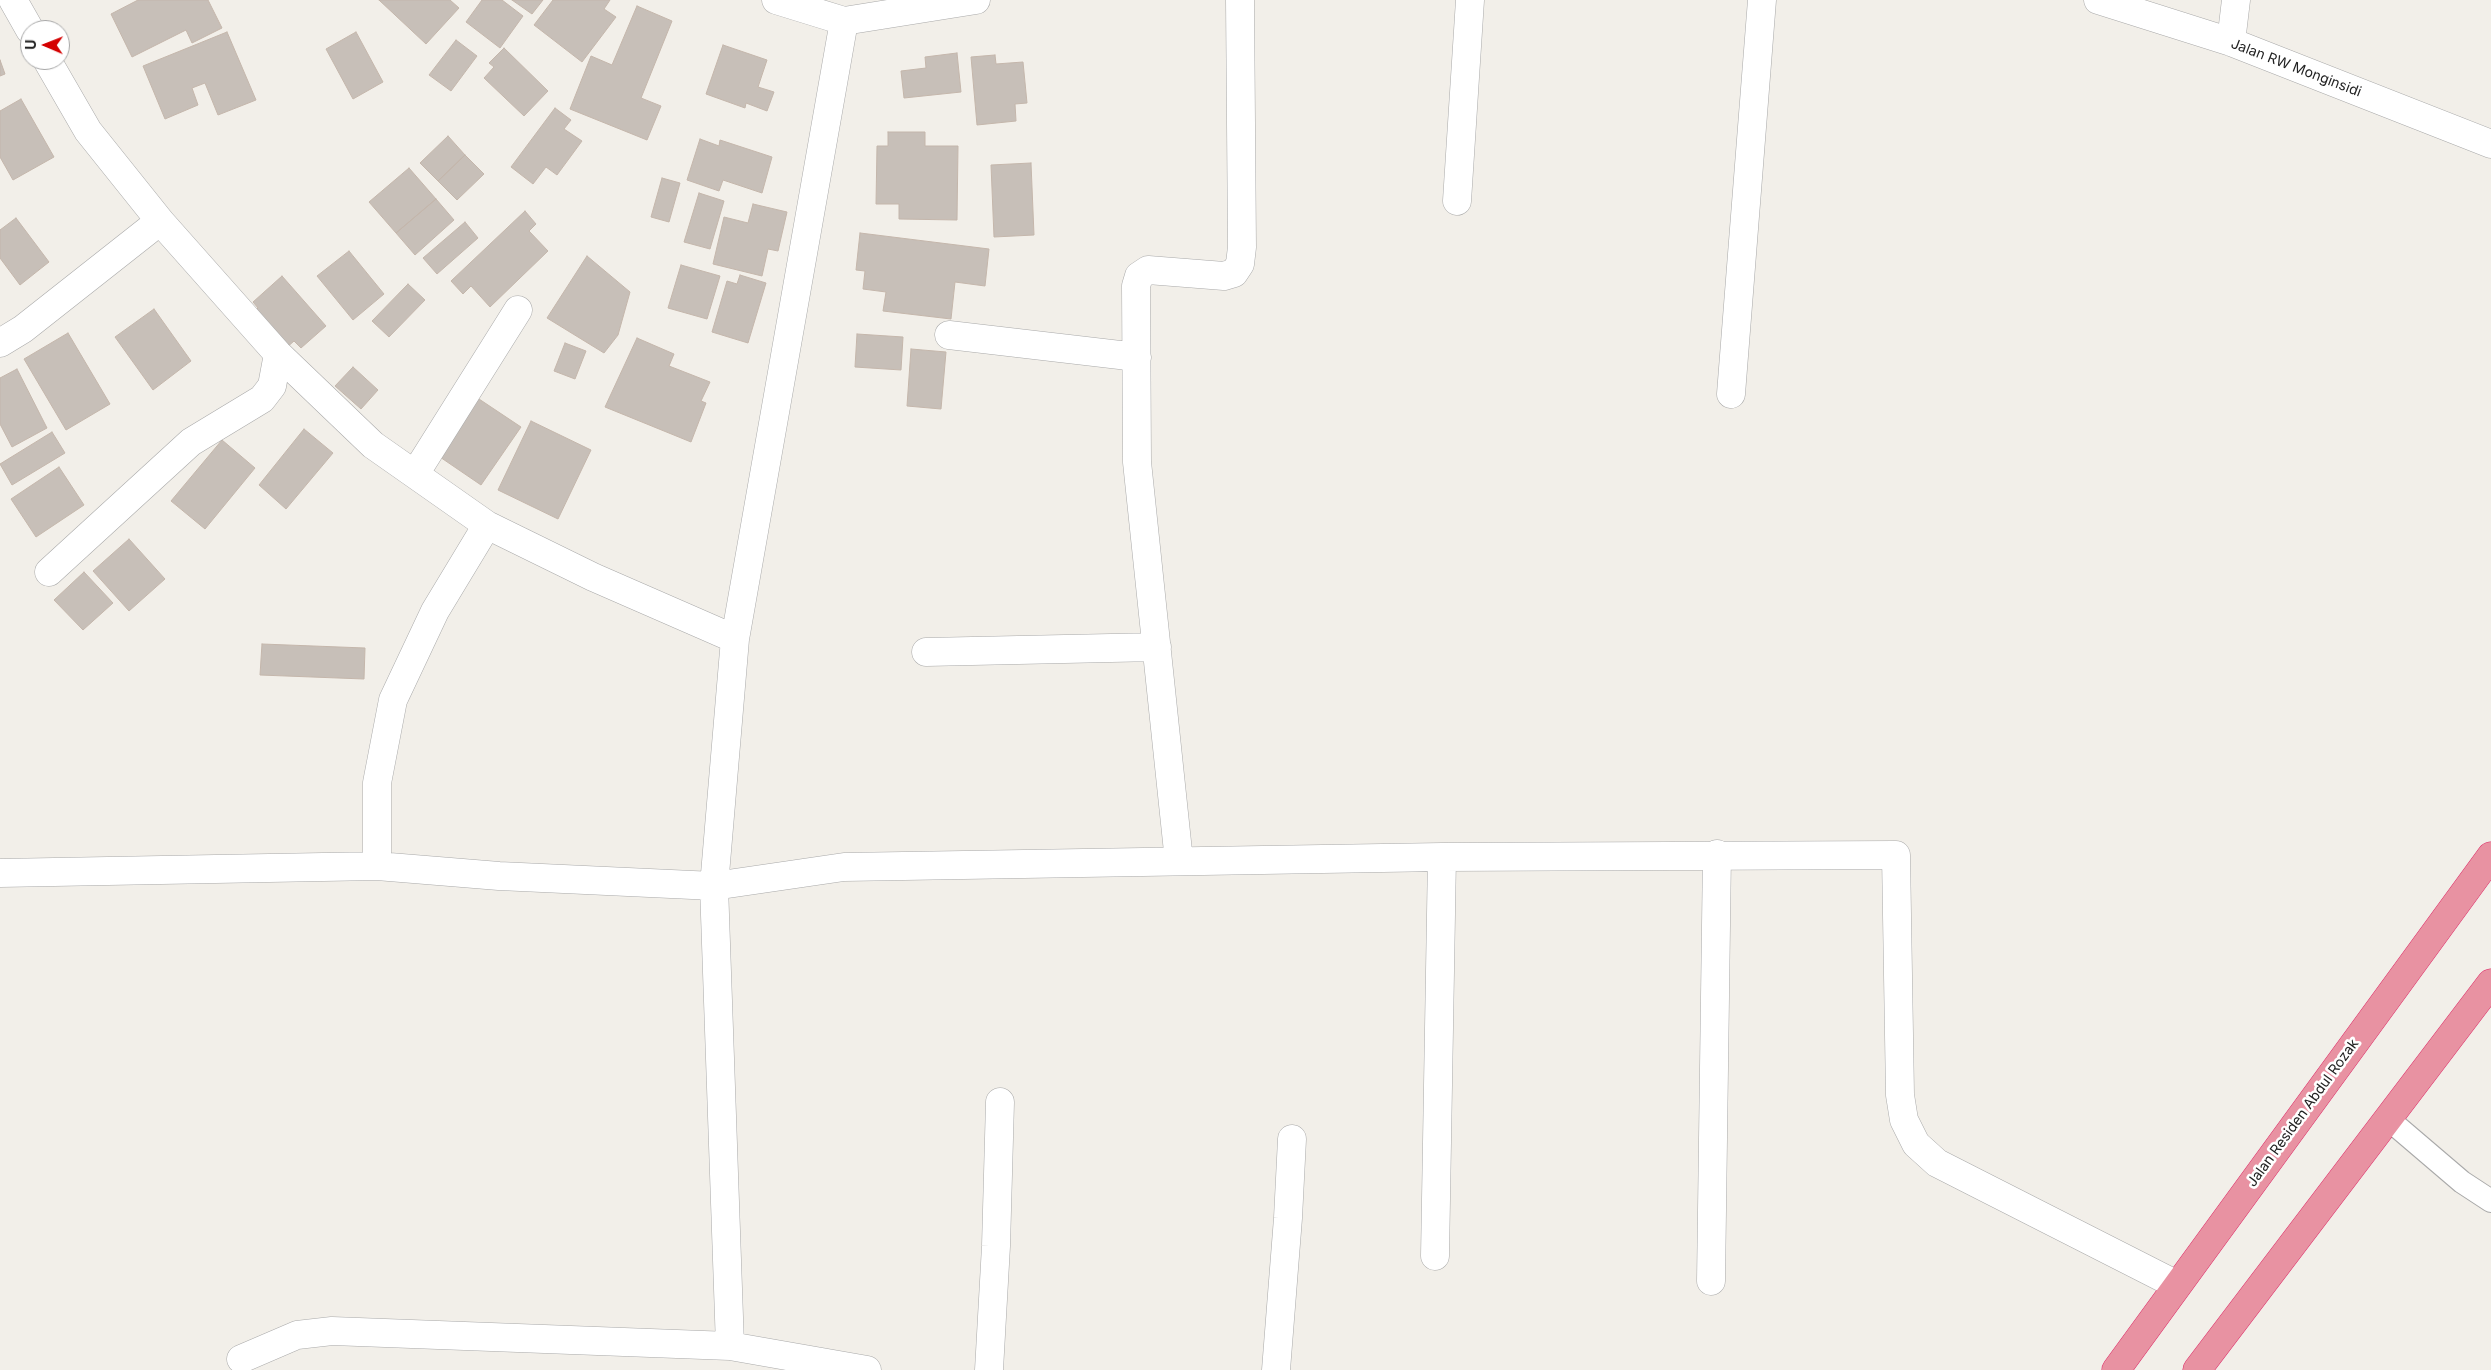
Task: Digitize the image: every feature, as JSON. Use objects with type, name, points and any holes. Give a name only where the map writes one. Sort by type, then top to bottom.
[{"type":"highway","name":"Jalan Residen Abdul Rozak","points":[[2116,1370],[2491,856]]},
{"type":"highway","points":[[2197,1370],[2491,983]]},
{"type":"street","points":[[13,0],[24,20]]},
{"type":"street","points":[[776,0],[844,21],[976,0]]},
{"type":"street","points":[[1179,861],[1137,462],[1136,286],[1141,273],[1148,270],[1230,276],[1240,264],[1242,247],[1240,0]]},
{"type":"street","points":[[1457,201],[1470,0]]},
{"type":"street","points":[[1731,394],[1762,0]]},
{"type":"street","name":"Jalan RW Monginsidi","points":[[2098,0],[2231,42],[2491,144]]},
{"type":"street","points":[[2231,42],[2236,0]]},
{"type":"street","points":[[730,1346],[714,886],[735,638],[844,21]]},
{"type":"street","points":[[53,70],[88,130],[160,221],[278,354],[374,445],[487,525],[592,577],[735,638]]},
{"type":"street","points":[[0,343],[23,329],[160,221]]},
{"type":"street","points":[[415,474],[518,310]]},
{"type":"street","points":[[949,334],[1137,356]]},
{"type":"street","points":[[49,572],[191,442],[262,399],[272,386],[278,354]]},
{"type":"street","points":[[377,866],[377,783],[393,700],[435,611],[487,525]]},
{"type":"street","points":[[926,652],[1157,646]]},
{"type":"street","points":[[0,873],[377,866],[499,876],[714,886],[844,868],[1442,857],[1717,854],[1896,855],[1900,1095],[1904,1120],[1916,1144],[1937,1163],[2177,1285]]},
{"type":"street","points":[[1711,1281],[1717,854]]},
{"type":"street","points":[[1435,1256],[1442,857]]},
{"type":"street","points":[[989,1370],[996,1246],[1000,1102]]},
{"type":"street","points":[[1276,1370],[1292,1139]]},
{"type":"street","points":[[241,1359],[297,1335],[332,1331],[730,1346],[867,1370]]},
{"type":"lane","points":[[2387,1118],[2462,1182],[2491,1201]]},
{"type":"building","points":[[138,0],[208,0],[222,28],[192,43],[186,30],[132,57],[111,14]]},
{"type":"building","points":[[379,0],[450,0],[459,8],[426,44]]},
{"type":"building","points":[[482,0],[502,0],[523,16],[500,48],[466,22]]},
{"type":"building","points":[[512,0],[543,0],[532,14]]},
{"type":"building","points":[[553,0],[610,0],[604,9],[616,17],[582,62],[534,25]]},
{"type":"building","points":[[637,6],[672,21],[641,98],[661,106],[647,140],[570,109],[591,56],[612,65]]},
{"type":"building","points":[[227,32],[256,100],[218,115],[205,83],[192,88],[198,105],[165,119],[143,66]]},
{"type":"building","points":[[356,32],[383,82],[353,99],[326,49]]},
{"type":"building","points":[[456,40],[477,56],[451,91],[429,75]]},
{"type":"building","points":[[723,45],[767,60],[758,87],[774,92],[767,111],[746,103],[745,108],[706,94]]},
{"type":"building","points":[[504,48],[548,91],[524,116],[484,78],[494,67],[489,63]]},
{"type":"building","points":[[957,53],[961,92],[904,98],[901,71],[926,68],[925,57]]},
{"type":"building","points":[[995,55],[996,64],[1023,62],[1027,103],[1015,104],[1016,121],[977,125],[971,57]]},
{"type":"building","points":[[0,60],[5,74],[0,76]]},
{"type":"building","points":[[21,99],[54,157],[13,180],[0,157],[0,111]]},
{"type":"building","points":[[555,108],[571,120],[564,129],[582,141],[557,175],[546,167],[533,184],[511,167]]},
{"type":"building","points":[[888,132],[925,132],[925,146],[958,146],[957,220],[899,219],[899,204],[876,204],[877,146],[888,146]]},
{"type":"building","points":[[448,136],[465,155],[438,181],[420,163]]},
{"type":"building","points":[[700,139],[719,146],[720,140],[772,157],[762,193],[723,180],[719,191],[687,180]]},
{"type":"building","points":[[465,155],[484,174],[457,200],[438,181]]},
{"type":"building","points":[[1031,163],[1034,235],[994,237],[991,165]]},
{"type":"building","points":[[409,168],[436,199],[396,233],[369,202]]},
{"type":"building","points":[[662,178],[680,183],[669,222],[651,217]]},
{"type":"building","points":[[699,193],[724,201],[710,249],[684,242]]},
{"type":"building","points":[[436,199],[454,220],[415,255],[396,233]]},
{"type":"building","points":[[753,204],[787,212],[778,251],[768,249],[762,276],[713,264],[724,217],[748,223]]},
{"type":"building","points":[[525,211],[536,224],[529,231],[548,251],[490,307],[471,286],[463,294],[451,281]]},
{"type":"building","points":[[16,218],[49,262],[20,285],[0,258],[0,230]]},
{"type":"building","points":[[465,222],[478,238],[437,274],[423,258]]},
{"type":"building","points":[[860,233],[989,249],[985,286],[955,282],[951,319],[883,311],[886,292],[863,289],[865,271],[856,270]]},
{"type":"building","points":[[349,251],[384,294],[353,320],[317,276]]},
{"type":"building","points":[[587,256],[630,292],[618,335],[604,353],[547,318]]},
{"type":"building","points":[[681,265],[720,276],[707,319],[668,308]]},
{"type":"building","points":[[740,275],[766,283],[748,343],[712,332],[727,281],[737,284]]},
{"type":"building","points":[[282,276],[326,326],[301,348],[294,341],[285,349],[254,312],[258,308],[253,302]]},
{"type":"building","points":[[408,284],[425,300],[389,337],[372,321]]},
{"type":"building","points":[[154,309],[191,361],[153,390],[115,337]]},
{"type":"building","points":[[68,333],[110,404],[66,430],[24,359]]},
{"type":"building","points":[[857,334],[903,337],[901,370],[855,367]]},
{"type":"building","points":[[637,338],[674,354],[669,366],[710,382],[701,401],[706,403],[691,442],[605,407]]},
{"type":"building","points":[[565,343],[586,351],[575,379],[554,371]]},
{"type":"building","points":[[911,349],[946,352],[941,409],[907,406]]},
{"type":"building","points":[[353,367],[378,390],[361,409],[335,386]]},
{"type":"building","points":[[17,369],[47,428],[12,447],[0,424],[0,378]]},
{"type":"building","points":[[476,397],[521,427],[481,485],[437,455]]},
{"type":"building","points":[[531,421],[591,450],[558,519],[498,490]]},
{"type":"building","points":[[304,429],[333,453],[286,509],[259,485]]},
{"type":"building","points":[[52,432],[65,453],[12,485],[0,464]]},
{"type":"building","points":[[222,440],[255,468],[205,529],[171,501]]},
{"type":"building","points":[[59,467],[84,505],[36,537],[11,499]]},
{"type":"building","points":[[129,539],[165,579],[129,611],[93,571]]},
{"type":"building","points":[[84,572],[113,603],[83,630],[54,600]]},
{"type":"building","points":[[262,644],[365,648],[364,679],[260,675]]}]
